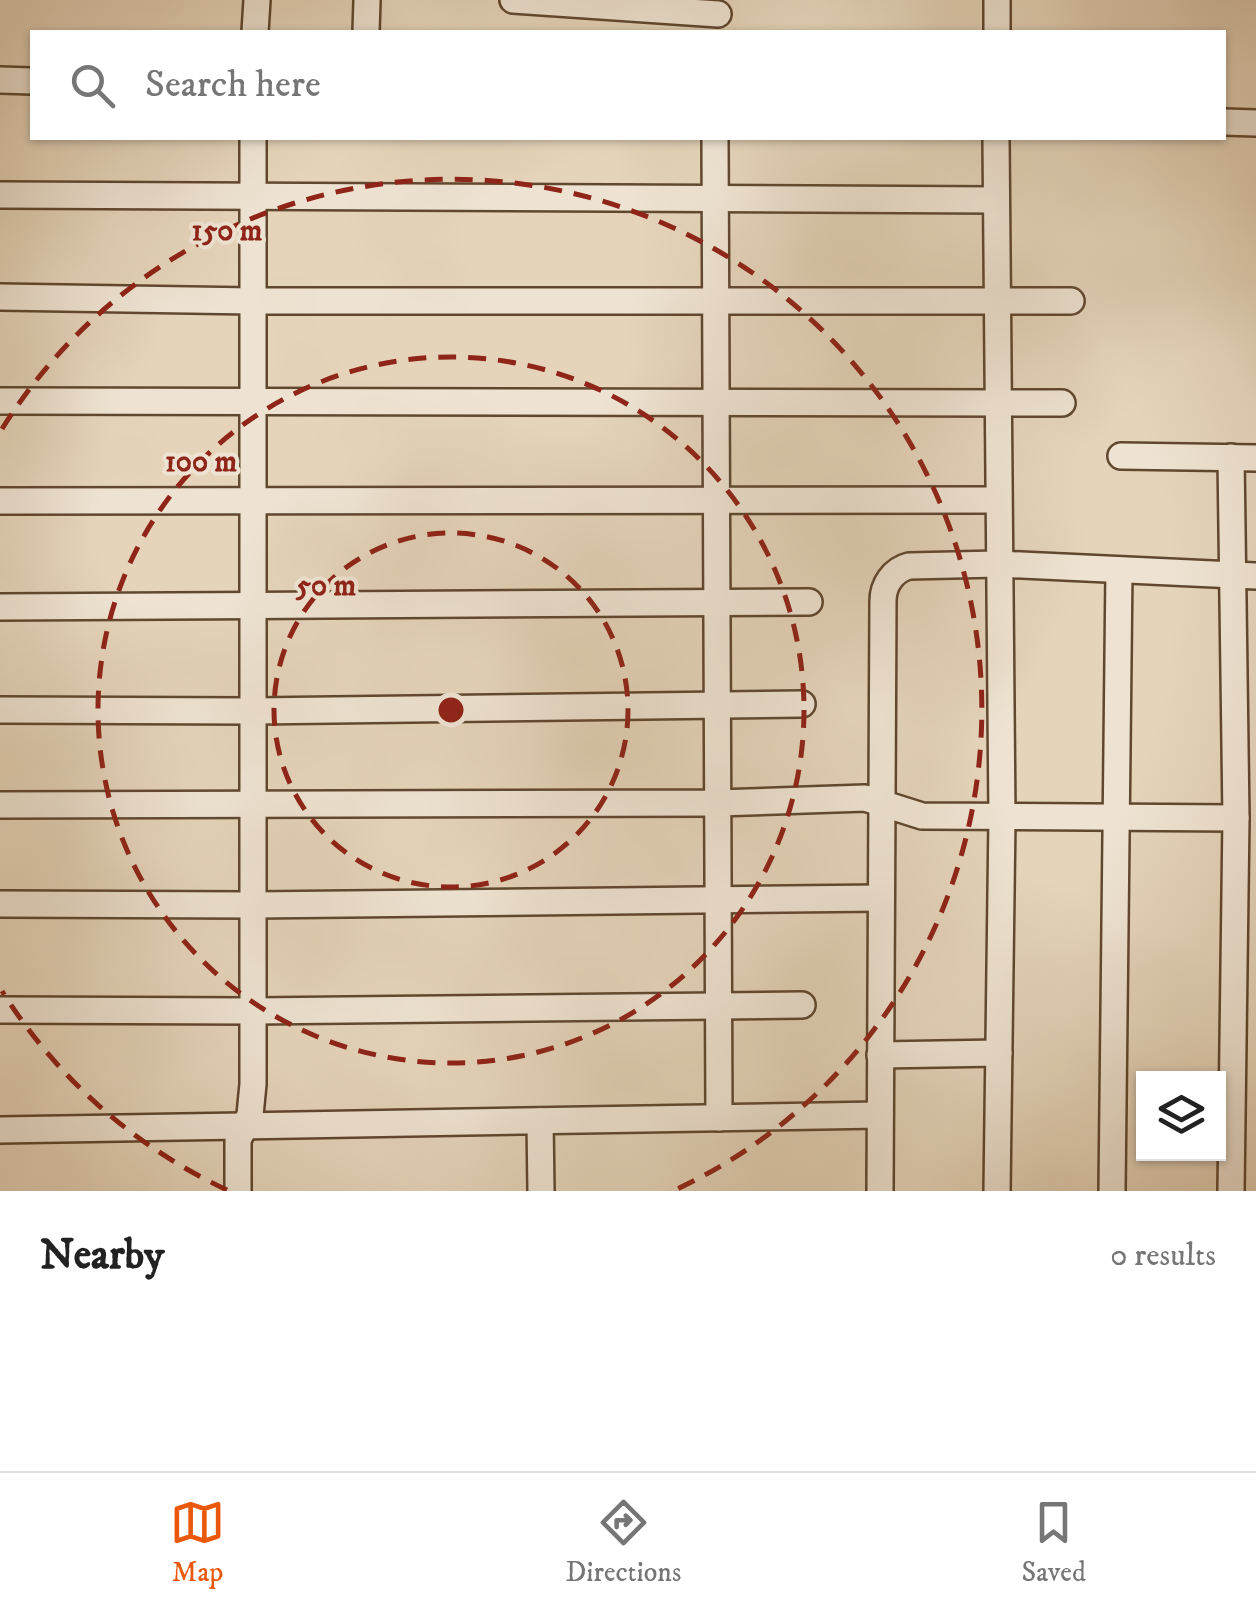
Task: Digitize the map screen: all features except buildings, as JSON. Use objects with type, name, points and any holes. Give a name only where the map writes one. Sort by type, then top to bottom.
[{"type":"street","points":[[255,30],[256,0]]},
{"type":"street","points":[[366,30],[367,0]]},
{"type":"street","points":[[513,0],[718,15]]},
{"type":"street","points":[[996,30],[997,0]]},
{"type":"street","points":[[0,80],[30,81]]},
{"type":"street","points":[[1226,122],[1256,123]]},
{"type":"street","points":[[238,1191],[238,1140],[253,1100],[253,140]]},
{"type":"street","points":[[715,140],[719,1118]]},
{"type":"street","points":[[996,140],[1002,818],[997,1191]]},
{"type":"street","points":[[0,195],[996,200]]},
{"type":"street","points":[[0,297],[253,301],[1071,301]]},
{"type":"street","points":[[0,402],[1062,404]]},
{"type":"street","points":[[1121,456],[1243,458],[1244,575],[1230,1191]]},
{"type":"street","points":[[0,501],[998,500]]},
{"type":"street","points":[[880,1191],[886,585],[896,572],[909,566],[998,564],[1244,575]]},
{"type":"street","points":[[1112,1191],[1118,570]]},
{"type":"street","points":[[0,608],[809,602]]},
{"type":"street","points":[[0,710],[253,712],[802,704]]},
{"type":"street","points":[[0,805],[718,803],[864,798],[922,816],[1236,818]]},
{"type":"street","points":[[0,904],[881,898]]},
{"type":"street","points":[[0,1010],[802,1005]]},
{"type":"street","points":[[880,1055],[998,1053]]},
{"type":"street","points":[[0,1130],[880,1116]]},
{"type":"street","points":[[540,1121],[540,1191]]}]
